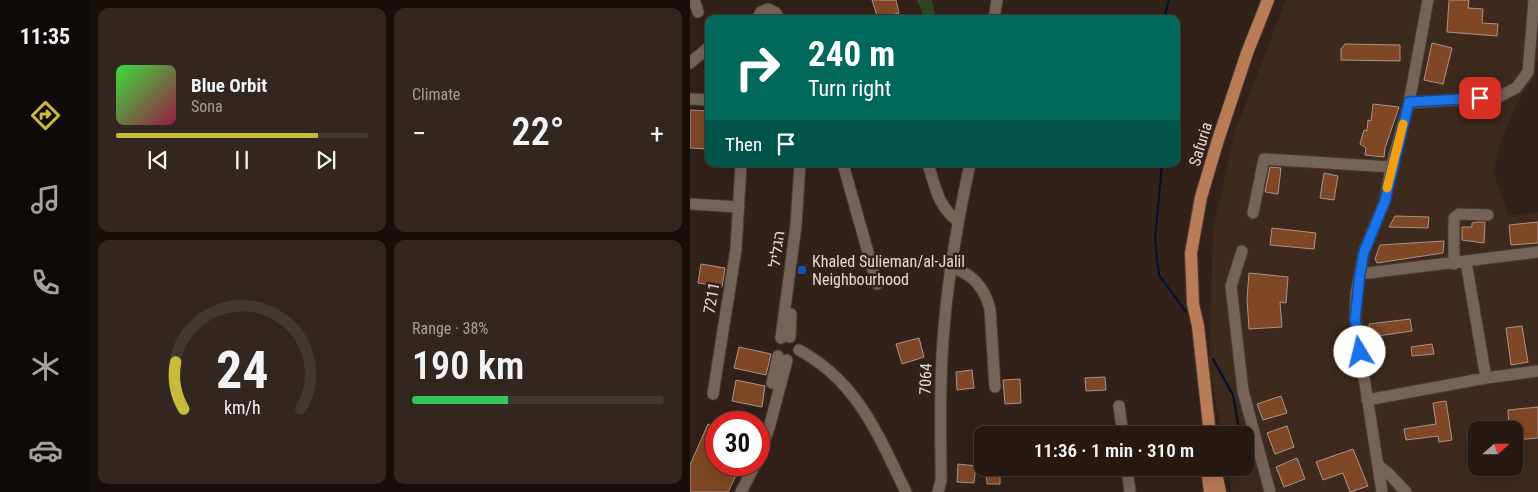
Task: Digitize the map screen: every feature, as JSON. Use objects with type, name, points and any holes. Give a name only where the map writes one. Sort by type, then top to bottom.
[{"type":"main road","name":"Safuria","points":[[1201,426],[1191,324],[1193,304],[1190,253],[1200,197],[1247,53],[1268,0]]},
{"type":"main road","name":"Safuria","points":[[1193,304],[1198,326],[1209,426]]},
{"type":"main road","points":[[1208,476],[1210,492]]},
{"type":"main road","points":[[1217,476],[1220,492]]},
{"type":"street","points":[[694,0],[698,12]]},
{"type":"street","points":[[757,0],[763,10],[776,12],[777,15]]},
{"type":"street","points":[[994,15],[996,0]]},
{"type":"street","points":[[1382,492],[1355,319],[1364,252],[1385,201],[1391,167],[1409,102],[1428,0]]},
{"type":"street","points":[[1409,102],[1498,97],[1516,88],[1528,72],[1534,0]]},
{"type":"street","points":[[690,63],[705,50]]},
{"type":"street","points":[[690,99],[705,100]]},
{"type":"street","points":[[1253,213],[1264,159],[1391,167]]},
{"type":"street","name":"7211","points":[[713,394],[736,249],[741,167]]},
{"type":"street","name":"הגליל","points":[[786,337],[800,167]]},
{"type":"street","name":"הגליל","points":[[786,337],[804,225],[808,167]]},
{"type":"street","points":[[844,167],[877,284]]},
{"type":"street","points":[[929,167],[939,200],[946,212],[958,220]]},
{"type":"street","name":"7064","points":[[938,492],[941,481],[940,385],[946,304],[958,220],[969,167]]},
{"type":"street","points":[[690,204],[738,207]]},
{"type":"street","points":[[1454,264],[1454,218],[1459,214],[1488,215]]},
{"type":"street","points":[[1242,251],[1231,286],[1243,391],[1270,492]]},
{"type":"street","points":[[1360,274],[1454,264],[1538,252]]},
{"type":"street","points":[[1466,262],[1486,378]]},
{"type":"street","points":[[951,267],[960,270],[977,282],[987,298],[990,309],[995,387]]},
{"type":"street","points":[[770,423],[783,358],[776,348],[786,337],[796,340],[799,350],[796,357],[783,358]]},
{"type":"street","points":[[799,350],[823,364],[853,394],[880,440],[906,492]]},
{"type":"street","points":[[766,411],[783,358]]},
{"type":"street","points":[[1367,400],[1486,378],[1538,371]]},
{"type":"street","points":[[1119,406],[1122,426]]},
{"type":"street","points":[[1378,465],[1388,472],[1406,492]]},
{"type":"street","points":[[736,492],[742,476]]},
{"type":"street","points":[[740,492],[748,476]]},
{"type":"street","points":[[1128,476],[1130,492]]},
{"type":"shaded area","points":[[1286,0],[1538,0],[1538,60],[1531,81],[1515,107],[1502,138],[1493,171],[1509,216],[1538,212],[1538,492],[1232,492],[1229,476],[1254,476],[1254,426],[1220,426],[1209,364],[1213,231],[1235,131]]},
{"type":"green space","points":[[917,0],[932,0],[935,15],[923,15]]},
{"type":"building","points":[[872,0],[896,0],[899,13],[877,15]]},
{"type":"building","points":[[1449,0],[1469,0],[1468,8],[1483,9],[1482,23],[1498,24],[1497,36],[1447,32]]},
{"type":"building","points":[[1432,43],[1452,48],[1443,84],[1424,80]]},
{"type":"building","points":[[1345,44],[1400,45],[1400,61],[1341,60],[1341,49]]},
{"type":"building","points":[[1373,104],[1399,107],[1385,148],[1384,157],[1365,155],[1366,148],[1360,144],[1364,130],[1367,131],[1368,120],[1371,121]]},
{"type":"building","points":[[690,110],[705,111],[705,149],[690,148]]},
{"type":"building","points":[[1270,167],[1281,168],[1278,194],[1265,192]]},
{"type":"building","points":[[1324,173],[1338,176],[1334,200],[1320,198]]},
{"type":"building","points":[[1395,216],[1429,217],[1428,228],[1389,227]]},
{"type":"building","points":[[1485,222],[1484,243],[1462,240],[1462,227],[1472,227],[1472,223]]},
{"type":"building","points":[[1538,222],[1538,243],[1511,245],[1509,225]]},
{"type":"building","points":[[1272,228],[1316,233],[1314,249],[1270,245]]},
{"type":"building","points":[[1444,241],[1443,253],[1377,263],[1375,259],[1380,245]]},
{"type":"building","points":[[701,264],[725,268],[722,287],[698,283]]},
{"type":"building","points":[[1249,273],[1288,277],[1286,303],[1280,302],[1282,327],[1249,329],[1247,299]]},
{"type":"building","points":[[1410,319],[1412,331],[1370,337],[1369,324]]},
{"type":"building","points":[[1522,326],[1528,362],[1511,365],[1506,328]]},
{"type":"building","points":[[919,338],[924,357],[902,364],[896,344]]},
{"type":"building","points":[[1432,344],[1434,354],[1412,356],[1411,347]]},
{"type":"building","points":[[739,347],[771,354],[766,375],[734,368]]},
{"type":"building","points":[[972,370],[974,388],[957,390],[956,372]]},
{"type":"building","points":[[1105,377],[1106,390],[1086,391],[1085,378]]},
{"type":"building","points":[[1020,379],[1021,403],[1005,404],[1003,380]]},
{"type":"building","points":[[736,380],[765,386],[762,407],[732,401]]},
{"type":"building","points":[[1281,396],[1287,413],[1263,420],[1257,404]]},
{"type":"building","points":[[1446,401],[1452,440],[1439,442],[1438,436],[1406,440],[1404,429],[1436,424],[1433,403]]},
{"type":"building","points":[[1538,407],[1538,438],[1523,439],[1523,421],[1509,421],[1508,410]]},
{"type":"building","points":[[1287,426],[1294,447],[1275,454],[1267,433]]},
{"type":"building","points":[[705,431],[705,476],[736,476],[728,492],[690,492],[690,465]]},
{"type":"building","points":[[1353,449],[1368,486],[1350,492],[1343,473],[1323,480],[1316,462]]},
{"type":"building","points":[[1297,458],[1305,479],[1284,487],[1276,467]]},
{"type":"building","points":[[958,464],[974,466],[974,483],[957,482]]},
{"type":"building","points":[[986,476],[1000,476],[1000,484],[987,484]]},
{"type":"waterway","points":[[1165,15],[1169,0]]},
{"type":"waterway","points":[[1162,167],[1155,240],[1159,275],[1186,312]]},
{"type":"waterway","points":[[1213,359],[1233,395],[1238,426]]},
{"type":"slow traffic","points":[[1387,188],[1403,124]]},
{"type":"place","name":"Khaled Sulieman/al-Jalil Neighbourhood","points":[[802,270]]},
{"type":"route","points":[[1360,352],[1355,319],[1356,294],[1364,252],[1385,201],[1391,167],[1409,102],[1480,98]]}]
